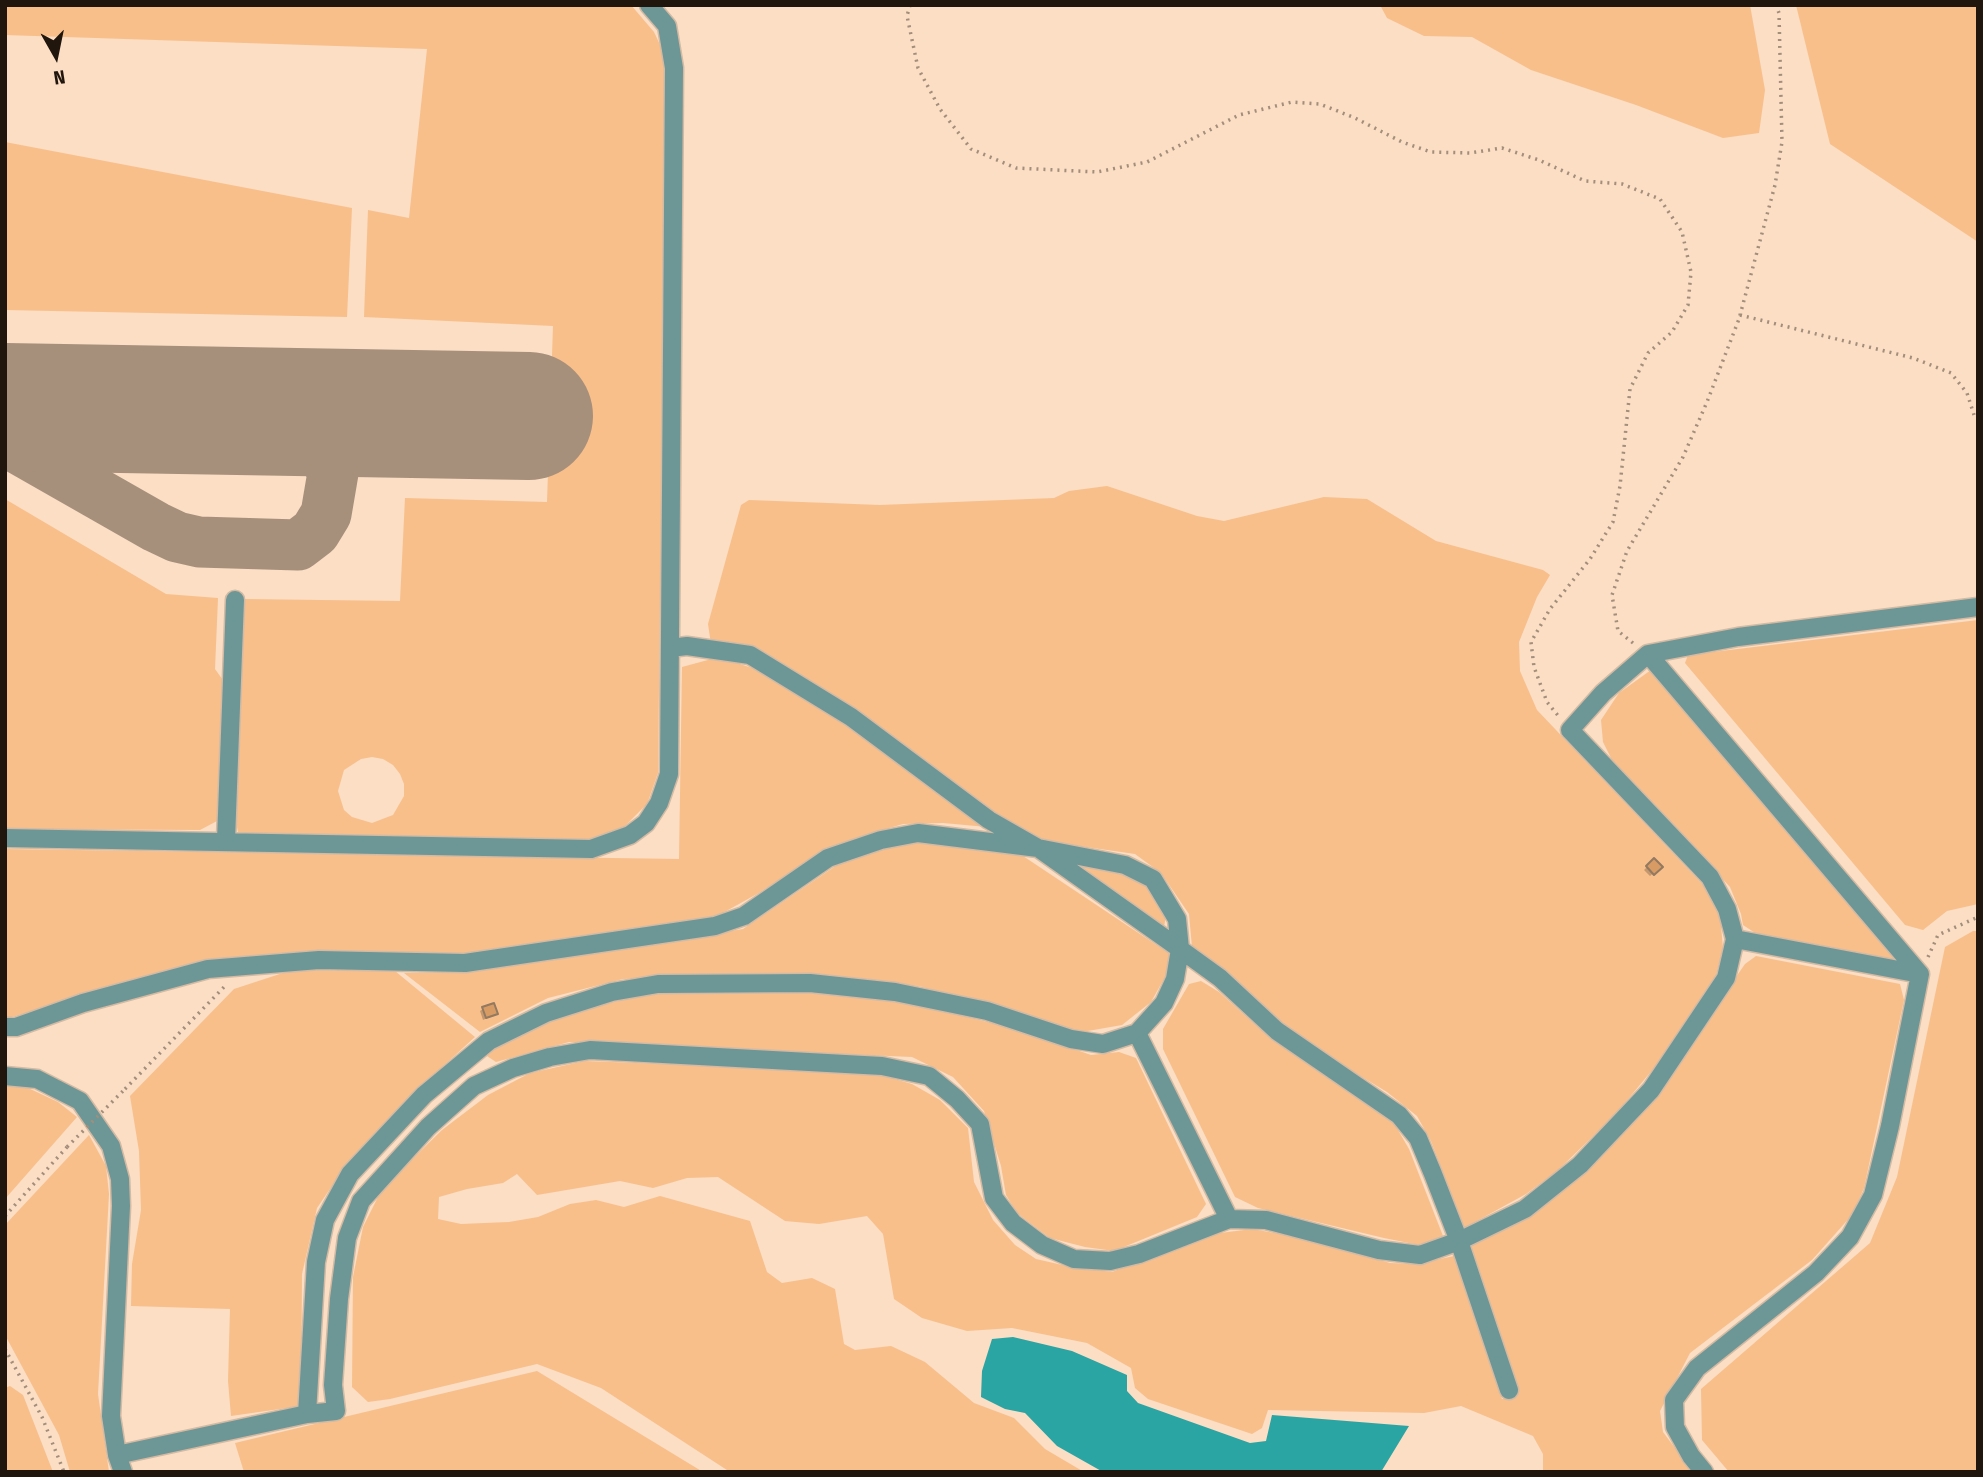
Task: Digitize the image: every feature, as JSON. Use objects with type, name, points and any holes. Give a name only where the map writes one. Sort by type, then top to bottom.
[{"type":"street","points":[[5,838],[226,840],[591,849],[630,835],[646,823],[659,803],[669,774],[674,68],[667,26],[649,5]]},
{"type":"street","points":[[226,840],[235,600]]},
{"type":"street","points":[[5,1076],[37,1079],[80,1101],[111,1146],[120,1179],[121,1206],[111,1416],[120,1463],[307,1414],[336,1411],[333,1385],[339,1299],[347,1238],[361,1201],[428,1128],[474,1086],[513,1068],[550,1057],[590,1050],[882,1066],[929,1076],[957,1099],[980,1124],[994,1198],[1013,1223],[1042,1245],[1074,1259],[1110,1261],[1139,1254],[1229,1219],[1266,1220],[1379,1250],[1420,1255],[1459,1241],[1525,1209],[1580,1165],[1651,1090],[1726,978],[1734,939],[1727,909],[1710,877],[1570,730],[1603,693],[1648,654],[1738,637],[1978,607]]},
{"type":"street","points":[[670,648],[687,646],[750,656],[851,717],[989,820],[1038,848],[1220,978],[1277,1031],[1399,1115],[1418,1138],[1459,1241],[1509,1390]]},
{"type":"street","points":[[1648,654],[1920,974]]},
{"type":"street","points":[[5,1027],[16,1027],[83,1003],[208,969],[319,960],[465,963],[715,926],[744,916],[828,858],[881,840],[918,833],[1038,848],[1125,865],[1153,879],[1177,919],[1180,949],[1175,979],[1164,1003],[1137,1033],[1103,1044],[1071,1039],[987,1011],[895,992],[810,984],[658,984],[612,992],[545,1013],[489,1041],[424,1095],[350,1174],[326,1220],[316,1262],[307,1414]]},
{"type":"street","points":[[1734,939],[1920,974]]},
{"type":"street","points":[[1704,1472],[1675,1427],[1674,1400],[1697,1368],[1816,1273],[1850,1237],[1873,1195],[1890,1126],[1920,974]]},
{"type":"street","points":[[1137,1033],[1229,1219]]},
{"type":"path","points":[[910,5],[907,16],[918,68],[940,109],[971,149],[1016,168],[1097,172],[1147,162],[1239,115],[1292,102],[1320,104],[1402,142],[1431,152],[1470,153],[1502,148],[1539,160],[1585,181],[1622,184],[1660,199],[1682,232],[1691,272],[1688,305],[1671,332],[1648,353],[1630,389],[1620,486],[1613,522],[1590,559],[1550,609],[1531,642],[1534,667],[1547,702],[1570,730]]},
{"type":"path","points":[[1648,654],[1618,631],[1612,595],[1627,551],[1683,457],[1740,315],[1775,185],[1782,142],[1779,13],[1776,5]]},
{"type":"path","points":[[1740,315],[1913,358],[1951,373],[1967,393],[1974,415]]},
{"type":"path","points":[[1920,974],[1938,934],[1978,917]]},
{"type":"path","points":[[5,1216],[67,1147],[243,968]]},
{"type":"path","points":[[5,1349],[42,1417],[64,1472]]},
{"type":"shaded area","points":[[5,5],[631,5],[654,32],[662,49],[666,73],[658,773],[647,804],[624,827],[601,841],[247,835],[238,832],[235,817],[244,599],[400,601],[405,498],[547,502],[553,326],[364,317],[368,210],[409,218],[427,49],[5,35]],"holes":[[[361,759],[383,759],[393,765],[400,774],[404,784],[404,796],[393,815],[372,823],[352,817],[344,810],[338,791],[344,770]]]},
{"type":"shaded area","points":[[1380,5],[1750,5],[1765,90],[1759,133],[1723,138],[1531,70],[1472,37],[1424,36],[1387,18]]},
{"type":"shaded area","points":[[1796,5],[1978,5],[1978,242],[1830,144]]},
{"type":"shaded area","points":[[5,142],[352,208],[347,317],[5,310]]},
{"type":"shaded area","points":[[1107,486],[1197,516],[1224,521],[1324,497],[1367,499],[1436,541],[1543,570],[1550,575],[1537,597],[1519,642],[1520,671],[1537,710],[1707,889],[1720,915],[1723,948],[1716,975],[1678,1039],[1614,1116],[1557,1171],[1526,1194],[1464,1228],[1431,1141],[1417,1116],[1387,1092],[1294,1036],[1192,947],[1189,914],[1161,873],[1135,854],[1037,840],[1005,821],[847,703],[755,652],[711,644],[708,624],[741,505],[749,500],[880,505],[1054,498],[1069,491]]},
{"type":"shaded area","points":[[5,499],[166,594],[218,598],[215,669],[225,683],[217,821],[200,830],[5,829]]},
{"type":"shaded area","points":[[1978,620],[1978,904],[1947,911],[1923,930],[1905,925],[1685,663],[1688,655]]},
{"type":"shaded area","points":[[719,657],[764,672],[838,719],[987,827],[943,823],[903,824],[862,836],[811,859],[719,915],[592,938],[466,954],[294,953],[207,960],[5,1019],[5,849],[679,859],[682,667]]},
{"type":"shaded area","points":[[1651,670],[1896,959],[1766,940],[1743,925],[1730,887],[1613,762],[1603,742],[1601,720],[1619,693]]},
{"type":"shaded area","points":[[940,841],[1023,856],[1170,954],[1169,970],[1151,1002],[1122,1025],[1082,1032],[919,986],[746,974],[623,979],[548,998],[480,1032],[404,973],[466,972],[743,929],[843,861],[897,845]]},
{"type":"shaded area","points":[[1072,862],[1118,873],[1148,887],[1166,915],[1164,927]]},
{"type":"shaded area","points":[[1973,931],[1978,931],[1978,1472],[1729,1472],[1702,1440],[1701,1389],[1870,1243],[1897,1177],[1945,947]]},
{"type":"shaded area","points":[[1756,956],[1900,984],[1904,1000],[1864,1188],[1852,1215],[1812,1260],[1690,1353],[1660,1411],[1663,1432],[1693,1472],[1543,1472],[1543,1454],[1533,1436],[1461,1406],[1424,1413],[1268,1410],[1262,1428],[1252,1434],[1148,1399],[1135,1388],[1131,1368],[1087,1343],[1012,1328],[967,1331],[922,1318],[894,1299],[883,1234],[867,1216],[819,1224],[785,1221],[718,1177],[687,1178],[653,1188],[620,1181],[537,1195],[517,1174],[503,1183],[439,1197],[438,1219],[461,1224],[509,1222],[538,1217],[570,1204],[596,1200],[624,1207],[660,1196],[750,1221],[767,1272],[782,1283],[812,1278],[835,1289],[844,1344],[855,1350],[891,1346],[925,1362],[974,1403],[1014,1418],[1045,1449],[1084,1472],[730,1472],[601,1388],[537,1364],[368,1402],[352,1387],[353,1277],[363,1227],[382,1189],[442,1130],[488,1095],[530,1073],[585,1061],[870,1072],[912,1084],[940,1100],[968,1128],[974,1182],[993,1220],[1015,1245],[1036,1259],[1071,1267],[1112,1272],[1212,1234],[1252,1229],[1297,1237],[1390,1263],[1417,1264],[1454,1256],[1502,1399],[1518,1394],[1468,1245],[1589,1166],[1745,964]]},
{"type":"shaded area","points":[[292,970],[395,971],[475,1037],[429,1079],[349,1161],[317,1208],[302,1274],[301,1406],[231,1416],[228,1381],[230,1309],[131,1306],[132,1264],[141,1210],[139,1151],[130,1096],[234,989]]},
{"type":"shaded area","points":[[1201,981],[1219,992],[1272,1040],[1391,1118],[1409,1149],[1443,1236],[1419,1245],[1258,1208],[1235,1197],[1163,1049],[1163,1029],[1189,984]]},
{"type":"shaded area","points":[[804,992],[905,1002],[1016,1029],[1091,1055],[1119,1052],[1136,1058],[1206,1204],[1197,1217],[1114,1251],[1050,1238],[1017,1213],[1006,1195],[1001,1166],[984,1111],[953,1077],[912,1057],[569,1042],[496,1062],[487,1056],[496,1043],[554,1017],[647,994]]},
{"type":"shaded area","points":[[5,1086],[26,1087],[58,1102],[77,1117],[5,1199]]},
{"type":"shaded area","points":[[89,1135],[106,1166],[109,1194],[98,1394],[109,1472],[70,1472],[59,1435],[5,1335],[5,1225]]},
{"type":"shaded area","points":[[537,1371],[703,1472],[244,1472],[235,1443]]},
{"type":"shaded area","points":[[10,1386],[23,1395],[53,1472],[5,1472],[5,1388]]},
{"type":"water","points":[[1013,1337],[1072,1351],[1127,1375],[1127,1391],[1138,1403],[1250,1443],[1266,1441],[1272,1415],[1409,1426],[1381,1472],[1103,1472],[1057,1446],[1025,1413],[1005,1409],[981,1397],[982,1371],[992,1339]]},
{"type":"building","points":[[1654,858],[1663,867],[1654,875],[1646,866]]},
{"type":"building","points":[[494,1003],[498,1014],[486,1018],[482,1007]]},
{"type":"taxiway","points":[[5,441],[177,537],[199,542],[298,545],[315,532],[326,514],[333,473],[323,453],[309,435],[273,412]]},
{"type":"runway","points":[[5,407],[529,416]]}]
